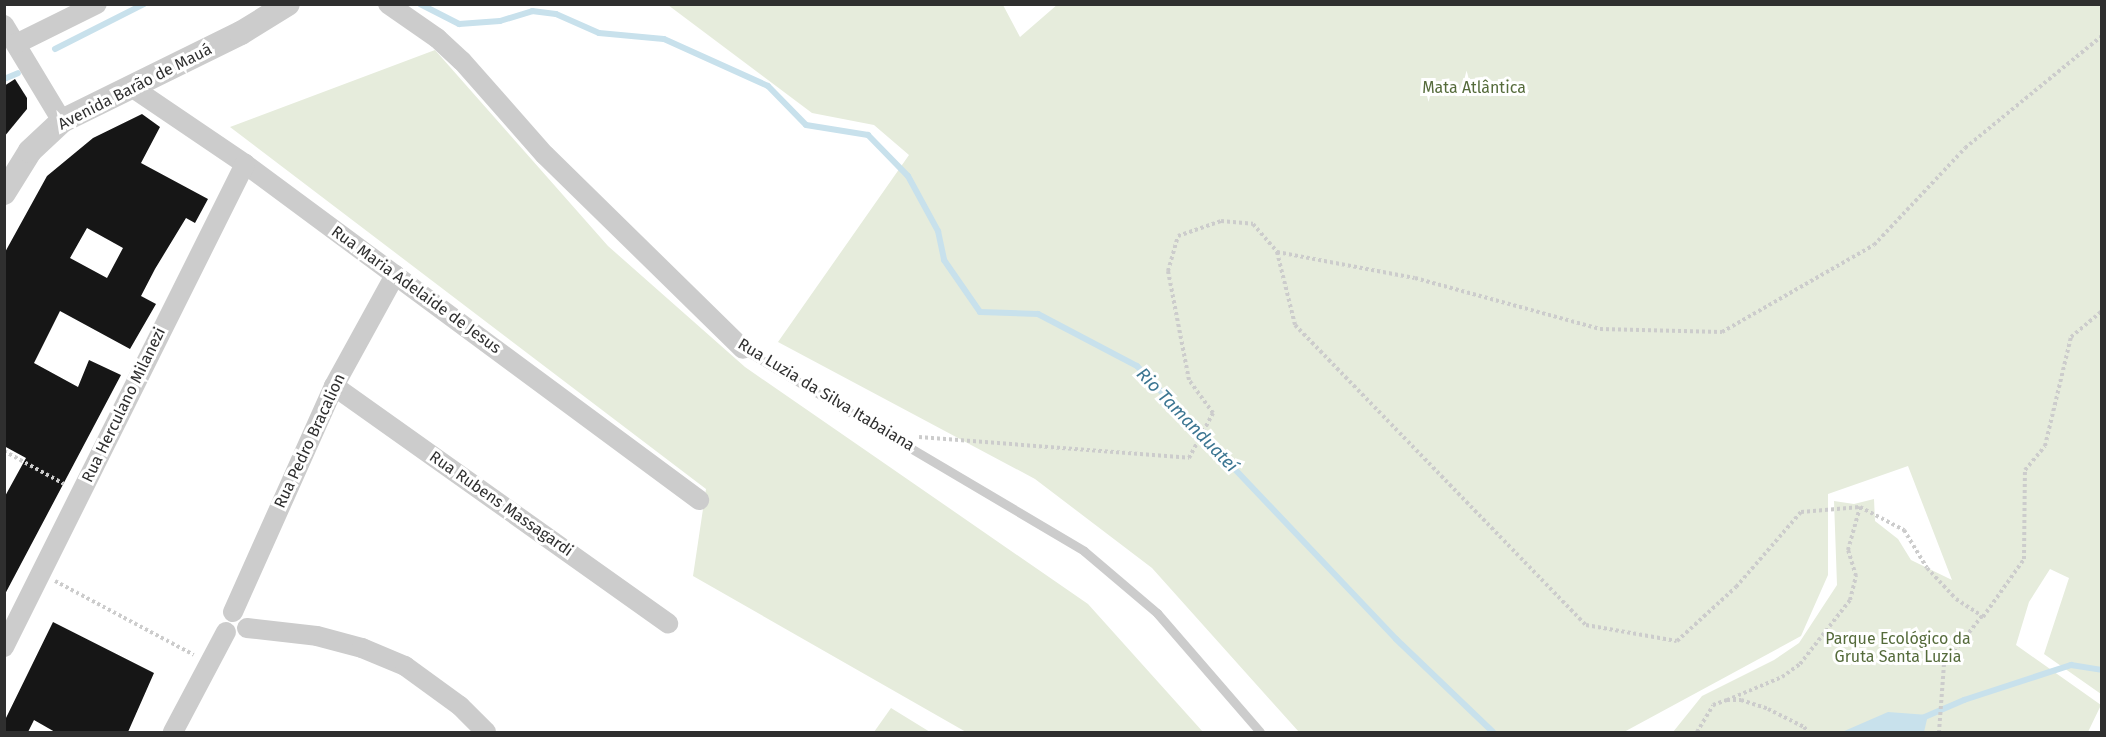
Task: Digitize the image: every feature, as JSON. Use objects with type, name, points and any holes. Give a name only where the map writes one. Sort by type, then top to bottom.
[{"type":"street","points":[[62,121],[8,32],[97,4]]},
{"type":"street","name":"Avenida Barão de Mauá","points":[[4,193],[30,151],[62,121],[241,33],[288,4]]},
{"type":"street","name":"Rua Luzia da Silva Itabaiana","points":[[388,4],[437,38],[462,61],[545,155],[743,349]]},
{"type":"street","name":"Rua Maria Adelaide de Jesus","points":[[130,86],[244,164],[699,500]]},
{"type":"street","name":"Rua Herculano Milanezi","points":[[4,647],[244,164]]},
{"type":"street","name":"Rua Pedro Bracalion","points":[[233,612],[334,386],[395,275]]},
{"type":"street","name":"Rua Rubens Massagardi","points":[[334,386],[668,623]]},
{"type":"street","points":[[173,732],[226,632],[224,620],[233,612],[244,615],[247,628]]},
{"type":"street","points":[[226,632],[236,636],[247,628],[317,636],[362,648],[394,661],[460,706],[486,732]]},
{"type":"lane","name":"Rua Luzia da Silva Itabaiana","points":[[743,349],[1048,528],[1116,574],[1194,653],[1260,732]]},
{"type":"path","points":[[1277,252],[1415,278],[1600,329],[1722,332],[1874,245],[1965,148],[2102,36]]},
{"type":"path","points":[[891,434],[1189,458],[1213,414],[1189,380],[1168,271],[1178,236],[1221,221],[1253,224],[1277,252],[1295,325],[1586,625],[1677,641],[1736,586],[1801,512],[1860,507],[1904,530],[1928,568],[1956,599],[1982,616],[1979,622]]},
{"type":"path","points":[[1939,732],[1944,664],[1979,622],[2024,559],[2025,470],[2045,446],[2071,337],[2102,311]]},
{"type":"path","points":[[4,451],[81,493]]},
{"type":"path","points":[[1697,732],[1713,705],[1782,677],[1800,664],[1850,600],[1856,576],[1848,550],[1860,507]]},
{"type":"path","points":[[41,574],[210,664]]},
{"type":"path","points":[[1727,700],[1741,700],[1768,709],[1804,727],[1808,732]]},
{"type":"green space","points":[[1058,4],[2101,5],[2101,694],[2044,654],[2069,578],[2050,569],[2029,602],[2016,645],[2101,705],[2088,732],[1673,732],[1702,696],[1774,660],[1799,643],[1837,585],[1834,501],[1854,504],[1874,499],[1875,521],[1898,539],[1911,560],[1952,580],[1908,466],[1828,494],[1828,575],[1801,636],[1624,732],[1299,732],[1152,568],[1035,479],[778,342],[909,155],[874,125],[812,113],[668,5],[1003,5],[1020,37]]},
{"type":"green space","points":[[435,50],[608,246],[745,367],[1088,604],[1203,732],[966,732],[693,576],[706,489],[230,127]]},
{"type":"green space","points":[[891,708],[930,732],[874,732]]},
{"type":"water","points":[[1888,712],[1928,715],[1924,732],[1842,732]]},
{"type":"building","points":[[15,79],[27,98],[27,109],[4,137],[4,86]]},
{"type":"building","points":[[142,114],[160,127],[141,163],[208,199],[195,223],[186,218],[155,269],[141,296],[156,304],[130,349],[60,311],[34,363],[78,387],[89,360],[121,375],[4,596],[4,498],[26,458],[4,446],[4,254],[47,176],[93,138]],"holes":[[[87,228],[123,248],[107,278],[70,258]]]},
{"type":"building","points":[[53,622],[154,673],[128,732],[55,732],[34,720],[28,732],[4,732],[4,722]]},
{"type":"waterway","name":"Rio Tamanduateí","points":[[55,49],[144,4]]},
{"type":"waterway","name":"Rio Tamanduateí","points":[[420,4],[459,24],[500,21],[532,11],[556,14],[599,33],[664,39],[768,86],[806,125],[868,135],[908,176],[938,231],[944,260],[980,312],[1038,314],[1137,366],[1396,639],[1493,732]]},
{"type":"waterway","name":"Rio Tamanduateí","points":[[4,79],[18,73]]},
{"type":"waterway","name":"Rio Tamanduateí","points":[[1920,719],[1964,700],[2071,665],[2102,670]]},
{"type":"park label","name":"Mata Atlântica","points":[[1474,88]]},
{"type":"park label","name":"Parque Ecológico da Gruta Santa Luzia","points":[[1898,648]]}]
